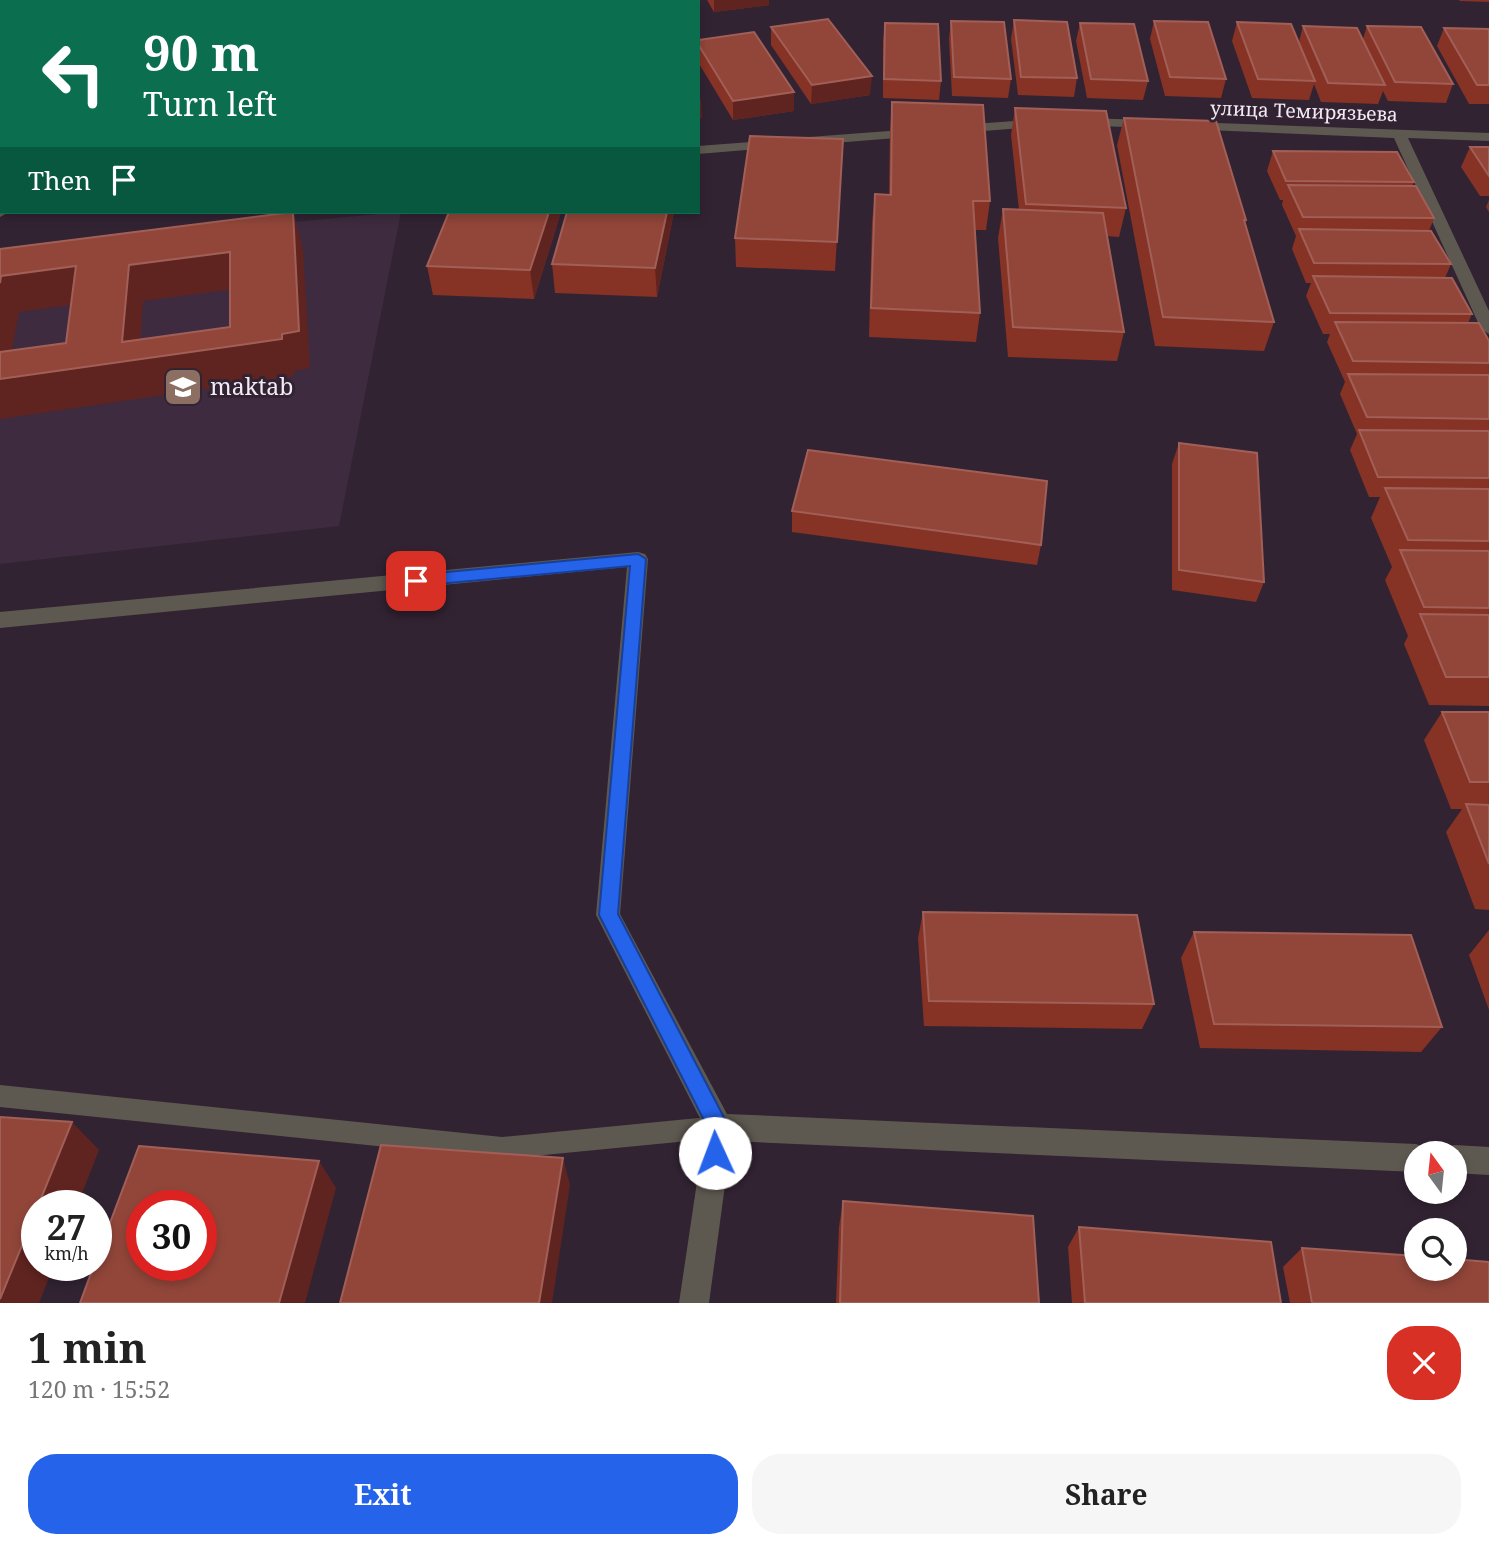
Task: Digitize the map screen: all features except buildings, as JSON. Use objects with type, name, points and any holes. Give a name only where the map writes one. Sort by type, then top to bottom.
[{"type":"street","name":"улица Темирязьева","points":[[700,150],[1061,121],[1489,136]]},
{"type":"street","points":[[1399,133],[1489,329]]},
{"type":"street","points":[[0,620],[638,559],[608,915],[719,1127],[694,1303]]},
{"type":"street","points":[[719,1127],[1404,1157]]},
{"type":"street","points":[[1467,1160],[1489,1161]]},
{"type":"lane","points":[[0,1096],[502,1148],[719,1127]]},
{"type":"shaded area","name":"maktab","points":[[401,214],[339,526],[0,564],[0,249]]},
{"type":"place","name":"maktab","points":[[183,387]]},
{"type":"route","points":[[416,581],[638,559],[608,915],[719,1127],[715,1153]]}]
